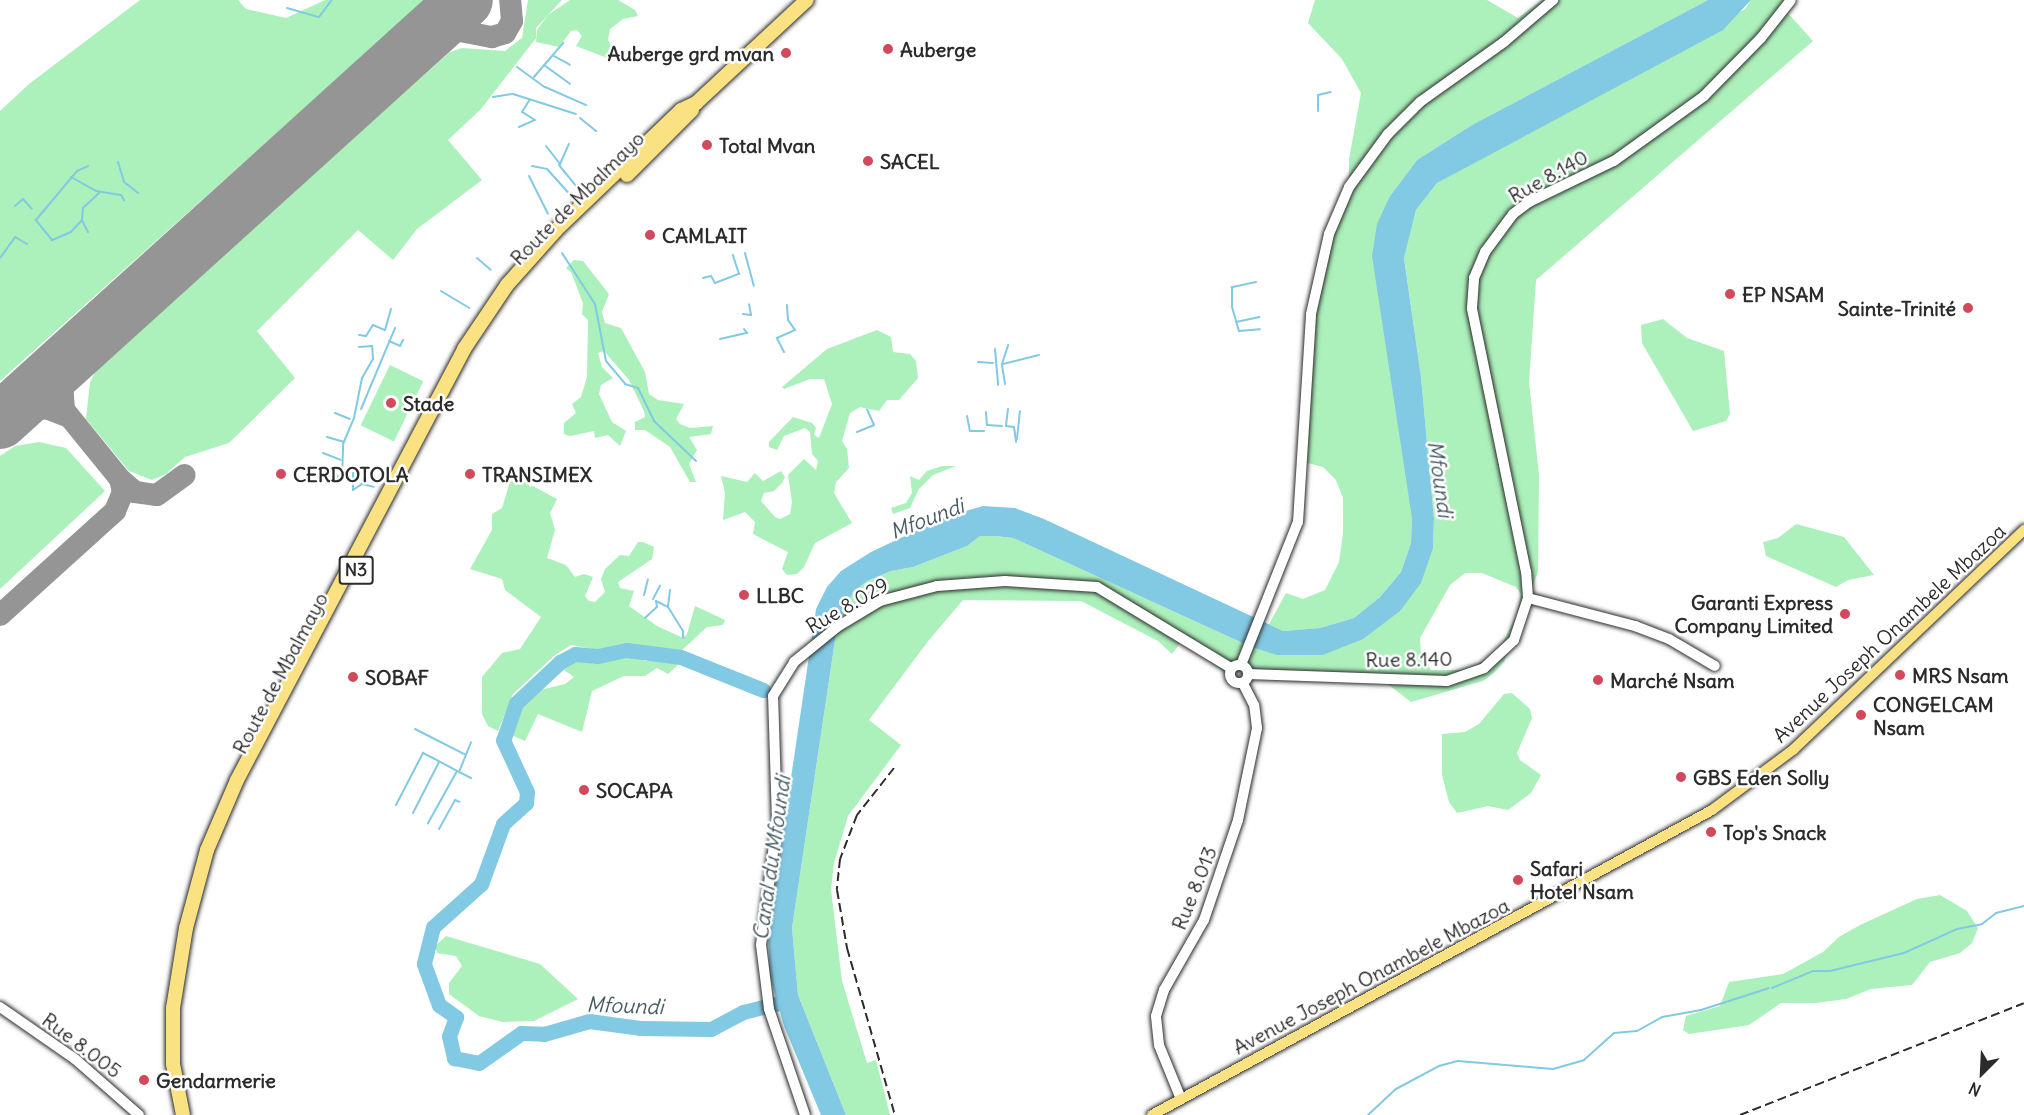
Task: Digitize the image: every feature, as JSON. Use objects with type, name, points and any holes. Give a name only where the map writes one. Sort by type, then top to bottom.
[{"type":"highway","name":"N3","points":[[183,1115],[171,1031],[177,974],[196,883],[237,780],[470,340],[507,285],[556,230],[681,110],[696,103],[807,0]]},
{"type":"highway","name":"Route de Mbalmayo","points":[[191,1115],[179,1031],[183,982],[204,885],[244,784],[491,321],[562,235],[665,139],[696,103]]},
{"type":"main road","points":[[1241,673],[1249,646],[1298,522],[1311,314],[1326,244],[1349,186],[1388,134],[1420,102],[1504,42],[1553,0]]},
{"type":"main road","name":"Rue 8.140","points":[[1241,673],[1447,681],[1472,674],[1492,663],[1514,640],[1528,598],[1526,572],[1472,308],[1474,278],[1485,252],[1513,214],[1529,202],[1614,161],[1690,108],[1735,66],[1791,0]]},
{"type":"main road","name":"Avenue Joseph Onambele Mbazoa","points":[[1152,1115],[1649,848],[1728,799],[1794,749],[2024,530]]},
{"type":"main road","name":"Rue 8.029","points":[[805,1115],[763,986],[762,915],[777,812],[773,696],[789,668],[810,647],[837,627],[880,601],[907,591],[1005,581],[1074,584],[1113,594],[1241,673]]},
{"type":"main road","points":[[1528,598],[1643,629],[1669,639],[1715,666]]},
{"type":"main road","name":"Rue 8.013","points":[[1181,1099],[1159,1045],[1156,1016],[1164,990],[1207,911],[1238,820],[1257,728],[1254,705],[1241,673]]},
{"type":"main road","name":"Rue 8.005","points":[[0,1007],[75,1059],[139,1115]]},
{"type":"green space","points":[[140,0],[238,0],[246,9],[286,18],[325,0],[425,0],[0,381],[0,111],[29,84]]},
{"type":"green space","points":[[528,0],[562,0],[536,28],[536,38],[481,109],[448,140],[482,180],[417,229],[393,260],[358,230],[257,331],[295,378],[229,443],[185,457],[166,474],[152,480],[129,471],[86,419],[90,382],[100,363],[450,52],[462,48],[505,51],[522,38]]},
{"type":"green space","points":[[570,0],[618,0],[635,10],[638,16],[623,19],[610,29],[608,40],[614,50],[610,59],[576,46],[582,36],[577,30],[571,31],[559,47],[536,42],[537,30],[548,15]]},
{"type":"green space","points":[[1315,0],[1487,0],[1518,18],[1542,0],[1708,0],[1472,125],[1417,160],[1390,196],[1412,518],[1411,543],[1401,572],[1380,597],[1354,618],[1320,628],[1283,631],[1268,626],[1286,593],[1303,599],[1325,590],[1339,562],[1343,533],[1343,498],[1336,480],[1323,467],[1304,462],[1318,272],[1349,187],[1349,159],[1361,93],[1342,59],[1308,23]]},
{"type":"green space","points":[[1751,0],[1791,0],[1785,10],[1813,41],[1536,280],[1529,382],[1539,475],[1538,572],[1504,662],[1494,673],[1483,681],[1411,702],[1380,678],[1223,671],[1181,642],[1172,654],[1158,641],[1081,601],[963,600],[929,640],[869,720],[901,745],[848,816],[834,863],[831,890],[842,981],[867,1063],[876,1060],[890,1115],[846,1115],[798,995],[792,928],[837,627],[853,592],[867,581],[891,571],[913,567],[967,546],[980,536],[1013,538],[1249,646],[1323,655],[1433,548],[1434,519],[1421,377],[1404,257],[1416,210],[1437,183],[1745,9]],"holes":[[[1465,573],[1482,573],[1516,587],[1521,594],[1517,614],[1499,650],[1480,663],[1463,670],[1431,670],[1421,655],[1420,638],[1450,585]]]},
{"type":"green space","points":[[574,260],[583,261],[609,294],[602,312],[605,323],[621,328],[645,372],[649,394],[658,400],[684,404],[676,419],[680,424],[690,428],[713,426],[711,434],[689,437],[697,450],[689,464],[696,482],[690,482],[670,447],[645,430],[635,430],[635,422],[645,417],[644,411],[629,380],[604,351],[598,353],[602,367],[613,378],[601,385],[599,394],[612,422],[626,431],[620,446],[608,435],[595,438],[594,431],[570,436],[564,434],[564,423],[576,413],[572,404],[581,397],[587,377],[588,320],[582,314],[583,303],[571,272],[566,268]]},
{"type":"green space","points":[[1663,319],[1687,338],[1724,351],[1730,414],[1726,421],[1693,431],[1642,343],[1641,325]]},
{"type":"green space","points":[[877,330],[891,337],[893,352],[910,354],[916,361],[918,378],[899,400],[887,400],[879,411],[860,407],[850,413],[842,441],[847,449],[849,468],[836,482],[834,493],[852,523],[815,543],[804,567],[797,574],[787,575],[782,569],[788,552],[753,534],[755,522],[745,512],[723,520],[725,493],[721,476],[747,482],[755,473],[763,481],[781,471],[785,477],[782,483],[774,491],[764,493],[761,501],[775,517],[780,519],[790,514],[792,502],[788,475],[804,459],[816,470],[818,461],[812,454],[810,432],[805,428],[784,436],[777,450],[769,447],[769,442],[793,417],[812,423],[816,428],[814,435],[819,438],[832,404],[824,379],[810,379],[784,389],[782,387],[827,349]]},
{"type":"green space","name":"Stade","points":[[390,365],[423,381],[394,441],[361,425]]},
{"type":"green space","points":[[39,442],[66,448],[105,491],[0,589],[0,456],[15,446]]},
{"type":"green space","points":[[942,466],[956,466],[933,475],[919,489],[910,508],[893,514],[891,508],[906,503],[912,493],[910,476],[919,480],[927,471]]},
{"type":"green space","points":[[518,478],[557,499],[550,513],[555,530],[547,558],[566,565],[575,577],[584,574],[593,577],[585,596],[589,601],[595,602],[605,592],[601,579],[605,569],[620,555],[629,556],[638,542],[643,542],[654,547],[652,559],[618,582],[620,588],[634,591],[629,606],[657,626],[683,638],[687,634],[695,606],[725,620],[723,625],[707,627],[681,651],[651,653],[631,646],[598,650],[571,645],[555,655],[513,694],[498,731],[488,726],[482,714],[482,677],[502,653],[520,649],[541,617],[505,590],[502,579],[470,569],[492,530],[492,514],[502,508],[510,482]]},
{"type":"green space","points":[[1796,524],[1844,537],[1874,575],[1848,580],[1836,587],[1766,556],[1763,542],[1778,538]]},
{"type":"green space","points":[[629,655],[645,661],[673,661],[678,665],[668,674],[657,668],[645,676],[624,676],[592,691],[582,732],[538,714],[525,741],[513,736],[512,728],[524,703],[540,690],[565,684],[574,677],[564,670],[567,663],[575,658],[594,664]]},
{"type":"green space","points":[[1512,693],[1530,709],[1532,718],[1517,753],[1520,760],[1541,775],[1531,793],[1508,810],[1488,806],[1457,813],[1449,802],[1442,775],[1442,734],[1465,732],[1479,724],[1504,694]]},
{"type":"green space","points":[[1940,895],[1967,911],[1978,928],[1972,943],[1960,953],[1930,962],[1912,985],[1871,989],[1846,999],[1816,1003],[1781,1003],[1749,1025],[1689,1034],[1683,1030],[1686,1016],[1720,1006],[1729,982],[1783,974],[1823,952],[1839,937],[1860,925],[1917,899]]},
{"type":"green space","points":[[446,936],[540,964],[578,999],[534,1021],[503,1022],[479,1016],[449,994],[449,983],[462,966],[456,956],[437,953],[435,946]]},
{"type":"water","points":[[1708,0],[1751,0],[1723,30],[1437,183],[1416,210],[1404,258],[1421,377],[1434,519],[1433,548],[1421,583],[1400,611],[1363,639],[1323,655],[1277,655],[1249,646],[1013,538],[995,536],[980,536],[967,546],[913,567],[891,571],[867,581],[853,592],[837,627],[792,928],[798,995],[846,1115],[821,1115],[784,1026],[770,977],[768,933],[816,609],[827,587],[841,571],[871,552],[945,517],[983,506],[1015,508],[1044,519],[1283,631],[1320,628],[1354,618],[1380,597],[1401,572],[1411,543],[1412,518],[1372,256],[1377,224],[1390,196],[1417,160],[1472,125]]},
{"type":"waterway","points":[[287,8],[319,17],[332,0]]},
{"type":"waterway","points":[[534,77],[563,43]]},
{"type":"waterway","points":[[554,56],[570,65]]},
{"type":"waterway","points":[[544,65],[570,84]]},
{"type":"waterway","points":[[517,67],[545,87],[586,105]]},
{"type":"waterway","points":[[1318,111],[1318,95],[1331,92]]},
{"type":"waterway","points":[[493,97],[513,94],[576,114]]},
{"type":"waterway","points":[[519,127],[535,120],[522,112],[530,99]]},
{"type":"waterway","points":[[580,118],[596,131]]},
{"type":"waterway","points":[[546,146],[560,164],[569,144]]},
{"type":"waterway","points":[[118,162],[124,182],[138,193]]},
{"type":"waterway","points":[[559,165],[575,185]]},
{"type":"waterway","points":[[82,220],[71,232],[52,240],[36,220],[77,171],[88,166]]},
{"type":"waterway","points":[[532,166],[547,169],[568,192]]},
{"type":"waterway","points":[[529,176],[548,214]]},
{"type":"waterway","points":[[71,177],[96,191],[121,195],[124,200]]},
{"type":"waterway","points":[[88,232],[82,220],[83,208],[100,192]]},
{"type":"waterway","points":[[15,206],[23,199],[32,209]]},
{"type":"waterway","points":[[0,258],[15,237],[27,244]]},
{"type":"waterway","points":[[562,253],[595,304],[606,361],[625,384],[638,388],[654,421],[696,461]]},
{"type":"waterway","points":[[745,253],[754,286]]},
{"type":"waterway","points":[[703,278],[711,276],[715,283],[739,274],[733,255]]},
{"type":"waterway","points":[[477,258],[491,270]]},
{"type":"waterway","points":[[1256,282],[1232,287],[1232,307],[1239,331],[1260,329]]},
{"type":"waterway","points":[[441,291],[469,308]]},
{"type":"waterway","points":[[743,314],[751,315],[749,304]]},
{"type":"waterway","points":[[784,352],[777,338],[795,330],[788,320],[787,305]]},
{"type":"waterway","points":[[359,335],[366,336],[373,325],[385,330],[391,309]]},
{"type":"waterway","points":[[1236,322],[1259,317]]},
{"type":"waterway","points":[[361,409],[395,328]]},
{"type":"waterway","points":[[720,339],[747,333],[744,329]]},
{"type":"waterway","points":[[389,341],[400,346],[403,340]]},
{"type":"waterway","points":[[1005,384],[1002,364],[1008,345]]},
{"type":"waterway","points":[[319,467],[342,478],[343,444],[354,418],[362,378],[373,359],[372,346],[359,347]]},
{"type":"waterway","points":[[995,349],[998,385]]},
{"type":"waterway","points":[[1003,364],[1039,355]]},
{"type":"waterway","points":[[978,362],[993,363]]},
{"type":"waterway","points":[[857,432],[874,425],[867,409]]},
{"type":"waterway","points":[[1008,409],[1006,426],[1014,427],[1016,442]]},
{"type":"waterway","points":[[1017,439],[1020,411]]},
{"type":"waterway","points":[[986,412],[987,425],[1002,426]]},
{"type":"waterway","points":[[335,413],[350,419]]},
{"type":"waterway","points":[[967,416],[970,431],[984,431]]},
{"type":"waterway","points":[[327,437],[344,442]]},
{"type":"waterway","points":[[323,453],[341,460]]},
{"type":"waterway","points":[[353,473],[353,490],[362,484],[374,487]]},
{"type":"waterway","points":[[644,595],[648,579]]},
{"type":"waterway","points":[[653,599],[660,586]]},
{"type":"waterway","points":[[670,590],[668,607],[683,631],[683,638]]},
{"type":"waterway","points":[[645,618],[657,607],[656,601],[668,607]]},
{"type":"waterway","name":"Mfoundi","points":[[763,690],[681,657],[626,650],[597,656],[575,654],[560,662],[516,703],[503,740],[527,792],[526,803],[503,824],[481,884],[433,927],[424,964],[439,1005],[456,1017],[449,1036],[454,1058],[479,1063],[521,1033],[544,1034],[589,1021],[640,1028],[711,1029],[743,1012],[787,1001],[790,1009]]},
{"type":"waterway","points":[[415,729],[466,755]]},
{"type":"waterway","points":[[471,742],[459,772],[471,778]]},
{"type":"waterway","points":[[396,805],[423,753],[457,771],[428,823]]},
{"type":"waterway","points":[[413,813],[439,762]]},
{"type":"waterway","points":[[439,829],[455,800],[460,802]]},
{"type":"waterway","points":[[1772,988],[1813,971],[1830,971],[1904,953],[1957,929],[1982,924],[1996,913],[2024,906]]},
{"type":"waterway","points":[[1368,1115],[1396,1089],[1439,1066],[1458,1061],[1553,1069],[1584,1060],[1614,1033],[1637,1031],[1662,1017],[1701,1010],[1769,988]]},
{"type":"taxiway","points":[[445,18],[452,0]]},
{"type":"taxiway","points":[[415,46],[431,36],[455,30],[492,37],[505,33],[512,21],[510,0]]},
{"type":"taxiway","points":[[70,357],[62,382],[64,410],[120,479],[135,492],[157,495],[185,475]]},
{"type":"taxiway","points":[[10,412],[46,408],[69,417]]},
{"type":"taxiway","points":[[0,615],[115,511],[123,492],[120,479]]},
{"type":"runway","points":[[0,421],[465,0]]},
{"type":"railway","points":[[894,768],[857,815],[840,859],[837,890],[847,948],[895,1115]]},
{"type":"railway","points":[[1740,1115],[2024,1003]]},
{"type":"place","name":"Auberge","points":[[888,49]]},
{"type":"place","name":"Auberge grd mvan","points":[[786,53]]},
{"type":"place","name":"Total Mvan","points":[[707,145]]},
{"type":"place","name":"SACEL","points":[[868,161]]},
{"type":"place","name":"CAMLAIT","points":[[650,235]]},
{"type":"place","name":"EP NSAM","points":[[1730,294]]},
{"type":"place","name":"Sainte-Trinité","points":[[1968,308]]},
{"type":"place","name":"Stade","points":[[391,403]]},
{"type":"place","name":"CERDOTOLA","points":[[281,474]]},
{"type":"place","name":"TRANSIMEX","points":[[470,474]]},
{"type":"place","name":"LLBC","points":[[744,595]]},
{"type":"place","name":"Garanti Express Company Limited","points":[[1845,614]]},
{"type":"place","name":"MRS Nsam","points":[[1900,675]]},
{"type":"place","name":"SOBAF","points":[[353,677]]},
{"type":"place","name":"Marché Nsam","points":[[1598,680]]},
{"type":"place","name":"CONGELCAM Nsam","points":[[1861,715]]},
{"type":"place","name":"GBS Eden Solly","points":[[1681,777]]},
{"type":"place","name":"SOCAPA","points":[[584,790]]},
{"type":"place","name":"Top's Snack","points":[[1711,832]]},
{"type":"place","name":"Safari Hotel Nsam","points":[[1518,880]]},
{"type":"place","name":"Gendarmerie","points":[[144,1080]]},
{"type":"water label","name":"Canal du Mfoundi","points":[[772,858]]}]
